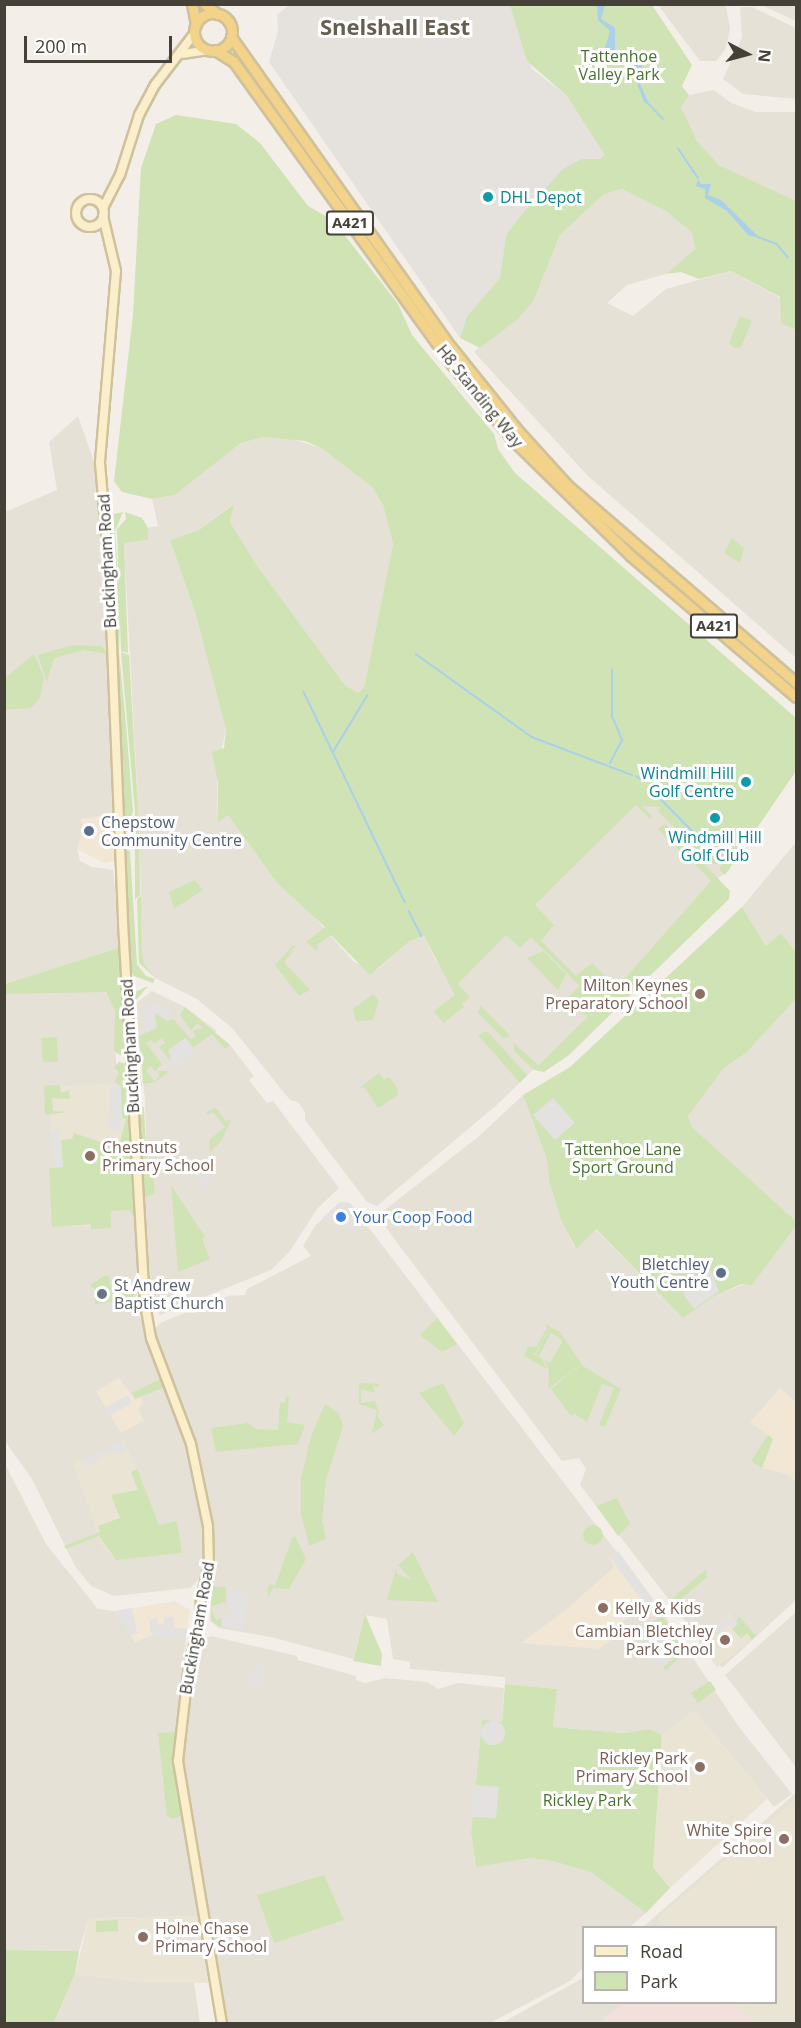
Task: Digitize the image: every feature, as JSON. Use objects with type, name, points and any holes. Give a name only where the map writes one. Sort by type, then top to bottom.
[{"type":"highway","points":[[192,4],[195,29]]},
{"type":"highway","name":"A421","points":[[205,4],[230,25],[231,37]]},
{"type":"highway","points":[[195,29],[202,16],[218,14]]},
{"type":"highway","name":"A421","points":[[195,29],[198,44],[211,50]]},
{"type":"highway","points":[[211,50],[225,46],[231,37]]},
{"type":"highway","name":"H8 Standing Way","points":[[231,37],[244,68],[514,441],[567,498],[796,697]]},
{"type":"highway","name":"H8 Standing Way","points":[[211,50],[244,68]]},
{"type":"highway","name":"H8 Standing Way","points":[[465,374],[567,485],[796,683]]},
{"type":"main road","points":[[95,226],[120,175],[139,115],[154,85],[183,54],[195,29]]},
{"type":"main road","points":[[183,54],[211,50]]},
{"type":"main road","points":[[109,233],[95,226],[82,225],[76,213],[82,202],[93,200],[110,192]]},
{"type":"main road","points":[[93,200],[103,212]]},
{"type":"main road","name":"Buckingham Road","points":[[103,212],[116,271],[100,463],[109,571],[121,857],[145,1304],[151,1338],[191,1444],[209,1539],[207,1578],[201,1597],[200,1625],[189,1664],[178,1761],[222,2024]]},
{"type":"shaded area","points":[[289,5],[510,5],[532,69],[567,96],[606,155],[600,159],[582,159],[517,220],[506,235],[500,278],[467,316],[460,338],[269,62],[278,31],[277,15]]},
{"type":"shaded area","points":[[658,5],[726,5],[730,29],[725,50],[716,61],[700,61]]},
{"type":"shaded area","points":[[761,5],[796,5],[796,21]]},
{"type":"shaded area","points":[[740,7],[752,7],[796,28],[796,99],[743,94],[723,79],[742,37]]},
{"type":"shaded area","points":[[714,90],[731,103],[756,112],[796,112],[796,201],[719,165],[697,141],[683,115],[681,102],[689,95]]},
{"type":"shaded area","points":[[622,189],[666,211],[692,233],[695,249],[666,274],[627,285],[607,303],[633,316],[666,289],[731,271],[780,298],[781,322],[796,330],[796,658],[588,476],[474,352],[534,300],[560,235],[604,194]]},
{"type":"shaded area","points":[[78,416],[99,476],[116,792],[115,814],[83,831],[77,849],[80,861],[92,867],[113,870],[121,947],[5,984],[5,512],[57,490],[49,442]]},
{"type":"shaded area","points":[[264,437],[285,437],[321,448],[372,487],[383,505],[393,544],[364,689],[358,693],[345,685],[258,567],[230,522],[233,504],[199,530],[170,540],[195,612],[226,730],[217,770],[218,822],[228,815],[277,883],[311,913],[354,962],[377,970],[410,941],[424,936],[436,961],[535,905],[651,790],[730,870],[709,884],[617,987],[499,1103],[377,1206],[367,1202],[305,1120],[305,1112],[298,1102],[290,1100],[232,1028],[197,999],[155,978],[145,965],[142,954],[139,823],[124,543],[147,540],[146,528],[158,526],[152,499],[175,495],[241,443]]},
{"type":"shaded area","points":[[115,814],[116,861],[104,863],[77,849],[83,831],[81,819]]},
{"type":"shaded area","points":[[796,842],[796,952],[781,933],[766,946],[742,907]]},
{"type":"shaded area","points":[[102,990],[112,998],[115,1011],[116,1064],[136,1219],[140,1284],[133,1308],[141,1319],[185,1440],[205,1531],[204,1574],[190,1588],[114,1596],[91,1586],[75,1566],[32,1479],[5,1441],[5,994]]},
{"type":"shaded area","points":[[152,991],[185,1007],[217,1031],[213,1034],[225,1049],[230,1045],[254,1076],[249,1080],[267,1103],[273,1101],[339,1188],[317,1209],[290,1251],[271,1270],[160,1315],[151,1300],[145,1198],[155,1193],[153,1167],[147,1167],[145,1100],[135,1004]]},
{"type":"shaded area","points":[[796,999],[796,1221],[692,1127],[688,1115],[724,1068],[746,1053]]},
{"type":"shaded area","points":[[152,1002],[173,1011],[167,1021],[154,1012],[157,1027],[149,1032],[145,1030],[144,1008]]},
{"type":"shaded area","points":[[186,1038],[196,1052],[174,1068],[168,1050]]},
{"type":"shaded area","name":"Chestnuts Primary School","points":[[124,1083],[131,1210],[110,1211],[111,1228],[57,1225],[48,1086]]},
{"type":"shaded area","points":[[111,1086],[121,1086],[121,1131],[108,1128]]},
{"type":"shaded area","points":[[523,1095],[547,1160],[549,1181],[561,1220],[575,1249],[595,1229],[683,1318],[716,1295],[750,1282],[796,1226],[796,1600],[722,1668],[580,1485],[586,1469],[579,1458],[562,1461],[377,1216],[478,1137]]},
{"type":"shaded area","points":[[553,1098],[575,1123],[555,1140],[533,1115]]},
{"type":"shaded area","points":[[59,1130],[63,1167],[53,1167],[51,1131]]},
{"type":"shaded area","points":[[199,1168],[214,1184],[205,1190],[191,1172]]},
{"type":"shaded area","points":[[340,1202],[350,1203],[661,1610],[739,1727],[792,1794],[774,1807],[694,1711],[662,1735],[650,1729],[623,1733],[553,1727],[556,1689],[505,1684],[505,1677],[410,1669],[410,1662],[393,1659],[387,1619],[365,1615],[353,1659],[271,1637],[219,1628],[210,1621],[214,1553],[208,1506],[191,1431],[153,1331],[160,1323],[185,1313],[196,1313],[197,1308],[228,1296],[245,1295],[247,1289],[311,1256],[303,1246],[315,1226]]},
{"type":"shaded area","points":[[340,1202],[350,1203],[364,1221],[350,1230],[343,1226],[351,1216],[343,1207],[328,1222],[323,1217]]},
{"type":"shaded area","points":[[709,1267],[719,1291],[694,1309],[683,1294]]},
{"type":"shaded area","points":[[119,1378],[135,1399],[140,1396],[143,1403],[138,1408],[144,1421],[121,1433],[96,1391]]},
{"type":"shaded area","points":[[780,1388],[796,1402],[796,1482],[787,1474],[762,1468],[773,1439],[750,1422]]},
{"type":"shaded area","points":[[127,1395],[132,1403],[110,1416],[105,1408]]},
{"type":"shaded area","points":[[124,1440],[159,1525],[177,1521],[182,1553],[116,1560],[103,1547],[73,1464]]},
{"type":"shaded area","points":[[121,1442],[128,1449],[121,1453],[103,1455],[89,1466],[83,1459]]},
{"type":"shaded area","points":[[4,1462],[46,1544],[98,1609],[115,1611],[135,1642],[149,1636],[186,1638],[174,1761],[199,1916],[89,1918],[79,1951],[5,1950]]},
{"type":"shaded area","points":[[618,1551],[661,1610],[651,1617],[644,1607],[615,1627],[620,1634],[598,1649],[521,1643],[567,1609],[614,1567],[609,1557]]},
{"type":"shaded area","points":[[618,1551],[661,1610],[653,1616],[610,1557]]},
{"type":"shaded area","points":[[230,1589],[250,1593],[242,1630],[221,1626],[222,1618],[233,1616],[227,1600]]},
{"type":"shaded area","points":[[175,1601],[190,1610],[186,1638],[149,1636],[135,1642],[115,1611]]},
{"type":"shaded area","points":[[132,1608],[137,1633],[130,1636],[115,1611]]},
{"type":"shaded area","points":[[796,1612],[796,1767],[725,1675]]},
{"type":"shaded area","name":"Cambian Bletchley Park School","points":[[729,1613],[752,1640],[717,1667],[698,1641]]},
{"type":"shaded area","points":[[725,1616],[729,1619],[732,1616],[738,1624],[732,1629],[728,1625],[705,1646],[700,1640]]},
{"type":"shaded area","points":[[165,1617],[173,1617],[174,1627],[188,1629],[186,1638],[152,1637],[149,1620],[157,1618],[158,1624],[163,1625]]},
{"type":"shaded area","points":[[658,1622],[669,1637],[661,1643],[654,1642],[669,1662],[663,1667],[643,1648],[648,1642],[642,1634],[634,1640],[632,1637]]},
{"type":"shaded area","points":[[211,1636],[297,1656],[298,1660],[356,1676],[356,1680],[365,1683],[385,1678],[428,1682],[438,1689],[458,1683],[504,1688],[502,1722],[482,1721],[471,1833],[476,1866],[530,1858],[552,1861],[591,1872],[646,1913],[631,1926],[582,1926],[582,1969],[570,1981],[490,2023],[227,2023],[178,1761],[183,1707],[190,1696],[191,1680],[203,1639]]},
{"type":"shaded area","points":[[259,1662],[264,1663],[263,1686],[250,1687],[250,1674],[254,1674]]},
{"type":"shaded area","name":"Rickley Park Primary School","points":[[694,1711],[767,1799],[670,1888],[653,1867],[662,1735]]},
{"type":"shaded area","points":[[493,1721],[501,1725],[505,1733],[501,1741],[493,1745],[485,1741],[481,1733],[485,1725]]},
{"type":"shaded area","points":[[475,1785],[499,1787],[496,1818],[471,1817]]},
{"type":"shaded area","points":[[796,1793],[796,2023],[500,2024],[582,1979],[582,2004],[777,2004],[777,1926],[644,1926]]},
{"type":"shaded area","points":[[796,1799],[796,2023],[754,2023],[732,2004],[777,2004],[777,1926],[665,1926],[657,1918]]},
{"type":"shaded area","name":"Holne Chase Primary School","points":[[199,1916],[208,1983],[156,1983],[75,1974],[89,1918]]},
{"type":"shaded area","points":[[75,1974],[156,1983],[194,1983],[200,2023],[54,2024]]},
{"type":"shaded area","points":[[622,2004],[732,2004],[753,2022],[599,2023]]},
{"type":"green space","name":"Tattenhoe Valley Park","points":[[510,5],[652,5],[692,65],[682,86],[689,95],[681,107],[697,141],[719,165],[796,201],[796,330],[781,323],[780,297],[731,271],[699,279],[681,272],[666,274],[695,249],[692,233],[666,211],[622,189],[604,194],[560,235],[534,300],[518,319],[480,348],[460,338],[467,316],[500,278],[506,235],[517,220],[563,169],[582,159],[600,159],[605,155],[567,96],[527,61]]},
{"type":"green space","name":"Windmill Hill Golf Centre","points":[[176,115],[236,124],[260,143],[308,206],[333,220],[398,304],[412,335],[494,434],[498,449],[515,473],[796,718],[796,771],[725,875],[719,870],[723,863],[711,864],[658,811],[661,807],[642,806],[652,816],[650,819],[636,805],[535,905],[549,919],[544,924],[549,920],[554,925],[541,941],[576,976],[592,963],[617,987],[711,881],[695,864],[702,862],[730,891],[729,899],[569,1055],[544,1072],[534,1070],[514,1051],[513,1042],[538,1065],[587,1017],[568,997],[580,986],[531,937],[520,948],[506,935],[458,984],[470,997],[462,1004],[464,1007],[443,1023],[434,1011],[455,995],[424,936],[410,941],[370,975],[331,935],[318,944],[317,951],[306,942],[325,927],[277,883],[228,815],[218,822],[218,783],[212,752],[224,748],[226,730],[195,612],[170,540],[199,530],[234,504],[230,522],[258,567],[345,685],[358,693],[364,688],[393,544],[383,505],[372,487],[321,448],[305,441],[264,437],[241,443],[175,495],[152,499],[122,492],[114,481],[133,315],[141,168],[156,124]]},
{"type":"green space","points":[[740,316],[752,321],[741,347],[734,348],[729,343]]},
{"type":"green space","points":[[123,512],[115,531],[120,604],[119,651],[115,651],[109,521],[114,514]]},
{"type":"green space","points":[[125,512],[142,518],[148,528],[148,540],[124,543],[128,653],[121,651],[117,529],[126,519]]},
{"type":"green space","points":[[732,538],[744,548],[740,563],[724,553]]},
{"type":"green space","points":[[73,645],[102,646],[107,654],[84,650],[54,658],[47,682],[38,655]]},
{"type":"green space","points":[[121,652],[129,655],[139,824],[140,895],[135,900],[135,811]]},
{"type":"green space","points":[[115,653],[119,653],[125,713],[133,811],[130,821],[126,821],[124,811]]},
{"type":"green space","points":[[34,654],[44,677],[40,698],[31,708],[5,710],[5,678]]},
{"type":"green space","points":[[662,825],[667,825],[693,852],[689,860],[658,829]]},
{"type":"green space","points":[[126,850],[130,851],[137,964],[146,976],[155,979],[153,983],[134,976],[129,969]]},
{"type":"green space","points":[[195,880],[203,890],[174,909],[169,892]]},
{"type":"green space","points":[[141,895],[142,954],[145,965],[155,978],[139,963],[137,900]]},
{"type":"green space","name":"Tattenhoe Lane Sport Ground","points":[[742,907],[766,946],[781,933],[796,952],[796,999],[746,1053],[724,1068],[688,1116],[692,1127],[796,1221],[796,1226],[752,1285],[742,1284],[716,1295],[683,1318],[596,1229],[576,1249],[561,1220],[549,1181],[547,1160],[523,1095],[570,1067]]},
{"type":"green space","points":[[293,945],[296,947],[285,955],[294,950],[284,962],[310,990],[299,996],[275,965]]},
{"type":"green space","points":[[121,947],[128,1050],[123,1057],[114,1051],[115,1011],[106,992],[5,994],[5,984]]},
{"type":"green space","points":[[543,951],[566,974],[558,990],[527,958]]},
{"type":"green space","points":[[148,986],[132,1005],[142,1086],[135,1081],[131,1003],[135,992]]},
{"type":"green space","points":[[373,994],[379,1001],[373,1020],[356,1021],[353,1009]]},
{"type":"green space","points":[[480,1005],[509,1037],[503,1038],[478,1013]]},
{"type":"green space","points":[[185,1007],[230,1045],[225,1049],[212,1034],[193,1048],[185,1038],[168,1050],[173,1057],[170,1060],[159,1047],[165,1043],[162,1038],[154,1044],[151,1040],[146,1043],[162,1064],[155,1071],[151,1066],[146,1070],[154,1081],[159,1077],[158,1071],[169,1071],[156,1082],[143,1084],[142,1054],[136,1038],[153,1029],[156,1011],[167,1021],[173,1019],[191,1039],[196,1036],[192,1031],[202,1028],[198,1023],[191,1030],[180,1015]]},
{"type":"green space","points":[[487,1031],[527,1075],[520,1083],[478,1035]]},
{"type":"green space","points":[[57,1037],[58,1062],[43,1062],[41,1038]]},
{"type":"green space","points":[[119,1062],[127,1064],[136,1219],[130,1210],[111,1211],[111,1228],[91,1229],[91,1224],[52,1227],[49,1168],[63,1167],[61,1140],[72,1139],[74,1133],[118,1148],[126,1119],[122,1118],[121,1086],[115,1083],[118,1072],[114,1067]]},
{"type":"green space","points":[[379,1073],[384,1080],[389,1077],[398,1089],[397,1096],[378,1108],[364,1087],[359,1088]]},
{"type":"green space","points":[[60,1085],[61,1093],[69,1090],[70,1099],[52,1098],[53,1111],[67,1112],[45,1115],[44,1086]]},
{"type":"green space","points":[[137,1107],[144,1107],[147,1166],[153,1166],[155,1193],[145,1198]]},
{"type":"green space","points":[[216,1108],[225,1121],[231,1120],[222,1140],[210,1152],[209,1140],[225,1127],[213,1112],[208,1115],[206,1112]]},
{"type":"green space","points":[[171,1185],[205,1237],[202,1239],[210,1259],[178,1272]]},
{"type":"green space","points":[[104,1276],[109,1276],[110,1285],[138,1284],[133,1299],[95,1304],[95,1298],[109,1297],[109,1290],[95,1290],[90,1285]]},
{"type":"green space","points":[[437,1318],[457,1344],[442,1352],[420,1335]]},
{"type":"green space","points":[[545,1324],[550,1326],[535,1354],[532,1353],[542,1359],[547,1369],[524,1356],[528,1347],[537,1346],[547,1328]]},
{"type":"green space","points":[[550,1327],[560,1332],[583,1366],[621,1389],[605,1427],[599,1425],[614,1388],[602,1384],[587,1422],[575,1414],[571,1416],[551,1389],[575,1369],[579,1372],[576,1368],[548,1389],[549,1370],[544,1360],[550,1363],[562,1342],[560,1338],[551,1333],[539,1356],[536,1354]]},
{"type":"green space","points":[[162,1378],[165,1387],[135,1399],[132,1393]]},
{"type":"green space","points":[[359,1383],[380,1384],[377,1388],[373,1385],[375,1393],[361,1389],[361,1403],[375,1401],[379,1413],[377,1415],[383,1424],[387,1422],[372,1434],[377,1410],[359,1404]]},
{"type":"green space","points":[[443,1383],[464,1423],[454,1436],[419,1393]]},
{"type":"green space","points":[[286,1397],[289,1397],[287,1422],[305,1425],[298,1444],[216,1452],[211,1428],[248,1423],[256,1429],[278,1430],[280,1403],[286,1402]]},
{"type":"green space","points":[[325,1404],[339,1413],[343,1426],[326,1480],[322,1520],[326,1539],[309,1546],[301,1513],[301,1479],[311,1436]]},
{"type":"green space","points":[[768,1435],[773,1439],[762,1468],[751,1461]]},
{"type":"green space","points":[[137,1469],[159,1525],[177,1521],[182,1553],[116,1560],[99,1536],[66,1549],[64,1546],[100,1532],[98,1526],[120,1518],[111,1495],[138,1490],[131,1472]]},
{"type":"green space","points":[[617,1498],[630,1524],[618,1536],[596,1506]]},
{"type":"green space","points":[[593,1525],[600,1528],[603,1535],[600,1542],[593,1545],[586,1542],[583,1535],[586,1528]]},
{"type":"green space","points":[[295,1536],[306,1559],[289,1589],[273,1588],[267,1599],[269,1584],[275,1586],[292,1538]]},
{"type":"green space","points":[[413,1552],[438,1602],[387,1600],[396,1568],[397,1574],[412,1580],[398,1565]]},
{"type":"green space","points":[[706,1569],[707,1577],[672,1607],[668,1602]]},
{"type":"green space","points":[[211,1586],[226,1587],[226,1601],[211,1607]]},
{"type":"green space","points":[[211,1607],[216,1620],[222,1618],[221,1626],[233,1630],[219,1626],[211,1621]]},
{"type":"green space","points":[[365,1614],[382,1654],[381,1666],[353,1661]]},
{"type":"green space","points":[[662,1616],[688,1650],[666,1670],[663,1667],[681,1653],[658,1622],[640,1631]]},
{"type":"green space","points":[[739,1616],[756,1636],[752,1640],[747,1633],[741,1638],[732,1629]]},
{"type":"green space","points":[[710,1681],[716,1690],[698,1703],[691,1693]]},
{"type":"green space","name":"Rickley Park","points":[[505,1684],[557,1689],[553,1727],[623,1733],[650,1729],[662,1735],[653,1867],[670,1888],[646,1913],[591,1872],[552,1861],[530,1858],[476,1867],[471,1833],[482,1720],[502,1722]]},
{"type":"green space","points":[[175,1732],[181,1816],[172,1819],[167,1816],[158,1733]]},
{"type":"green space","points":[[324,1875],[344,1920],[274,1943],[257,1895]]},
{"type":"green space","points":[[118,1920],[118,1931],[96,1932],[96,1921]]},
{"type":"green space","points":[[5,1950],[79,1951],[75,1974],[54,2023],[5,2023]]},
{"type":"water","points":[[597,5],[605,5],[601,19],[615,28],[615,50],[622,59],[641,64],[644,71],[640,84],[650,106],[644,102],[633,73],[605,48],[610,31],[598,20]]},
{"type":"water","points":[[698,179],[701,184],[711,184],[708,195],[721,200],[759,237],[749,236],[727,211],[705,198],[705,189],[696,186]]},
{"type":"waterway","points":[[650,105],[663,119]]},
{"type":"waterway","points":[[678,148],[698,178]]},
{"type":"waterway","points":[[758,237],[777,244],[788,257]]},
{"type":"waterway","points":[[416,654],[532,737],[632,775]]},
{"type":"waterway","points":[[610,763],[622,740],[612,716],[612,670]]},
{"type":"waterway","points":[[304,692],[405,902]]},
{"type":"waterway","points":[[333,752],[367,696]]},
{"type":"waterway","points":[[636,776],[644,781]]},
{"type":"waterway","points":[[655,793],[717,856]]},
{"type":"waterway","points":[[409,911],[422,936]]},
{"type":"place","name":"DHL Depot","points":[[488,197]]},
{"type":"place","name":"Windmill Hill Golf Centre","points":[[746,782]]},
{"type":"place","name":"Windmill Hill Golf Club","points":[[715,818]]},
{"type":"place","name":"Chepstow Community Centre","points":[[89,831]]},
{"type":"place","name":"Milton Keynes Preparatory School","points":[[700,994]]},
{"type":"place","name":"Chestnuts Primary School","points":[[90,1156]]},
{"type":"place","name":"Your Coop Food","points":[[341,1217]]},
{"type":"place","name":"Bletchley Youth Centre","points":[[721,1273]]},
{"type":"place","name":"St Andrew Baptist Church","points":[[102,1294]]},
{"type":"place","name":"Kelly & Kids","points":[[603,1608]]},
{"type":"place","name":"Cambian Bletchley Park School","points":[[725,1640]]},
{"type":"place","name":"Rickley Park Primary School","points":[[700,1767]]},
{"type":"place","name":"White Spire School","points":[[784,1839]]},
{"type":"place","name":"Holne Chase Primary School","points":[[143,1937]]},
{"type":"district","name":"Snelshall East","points":[[395,27]]}]
